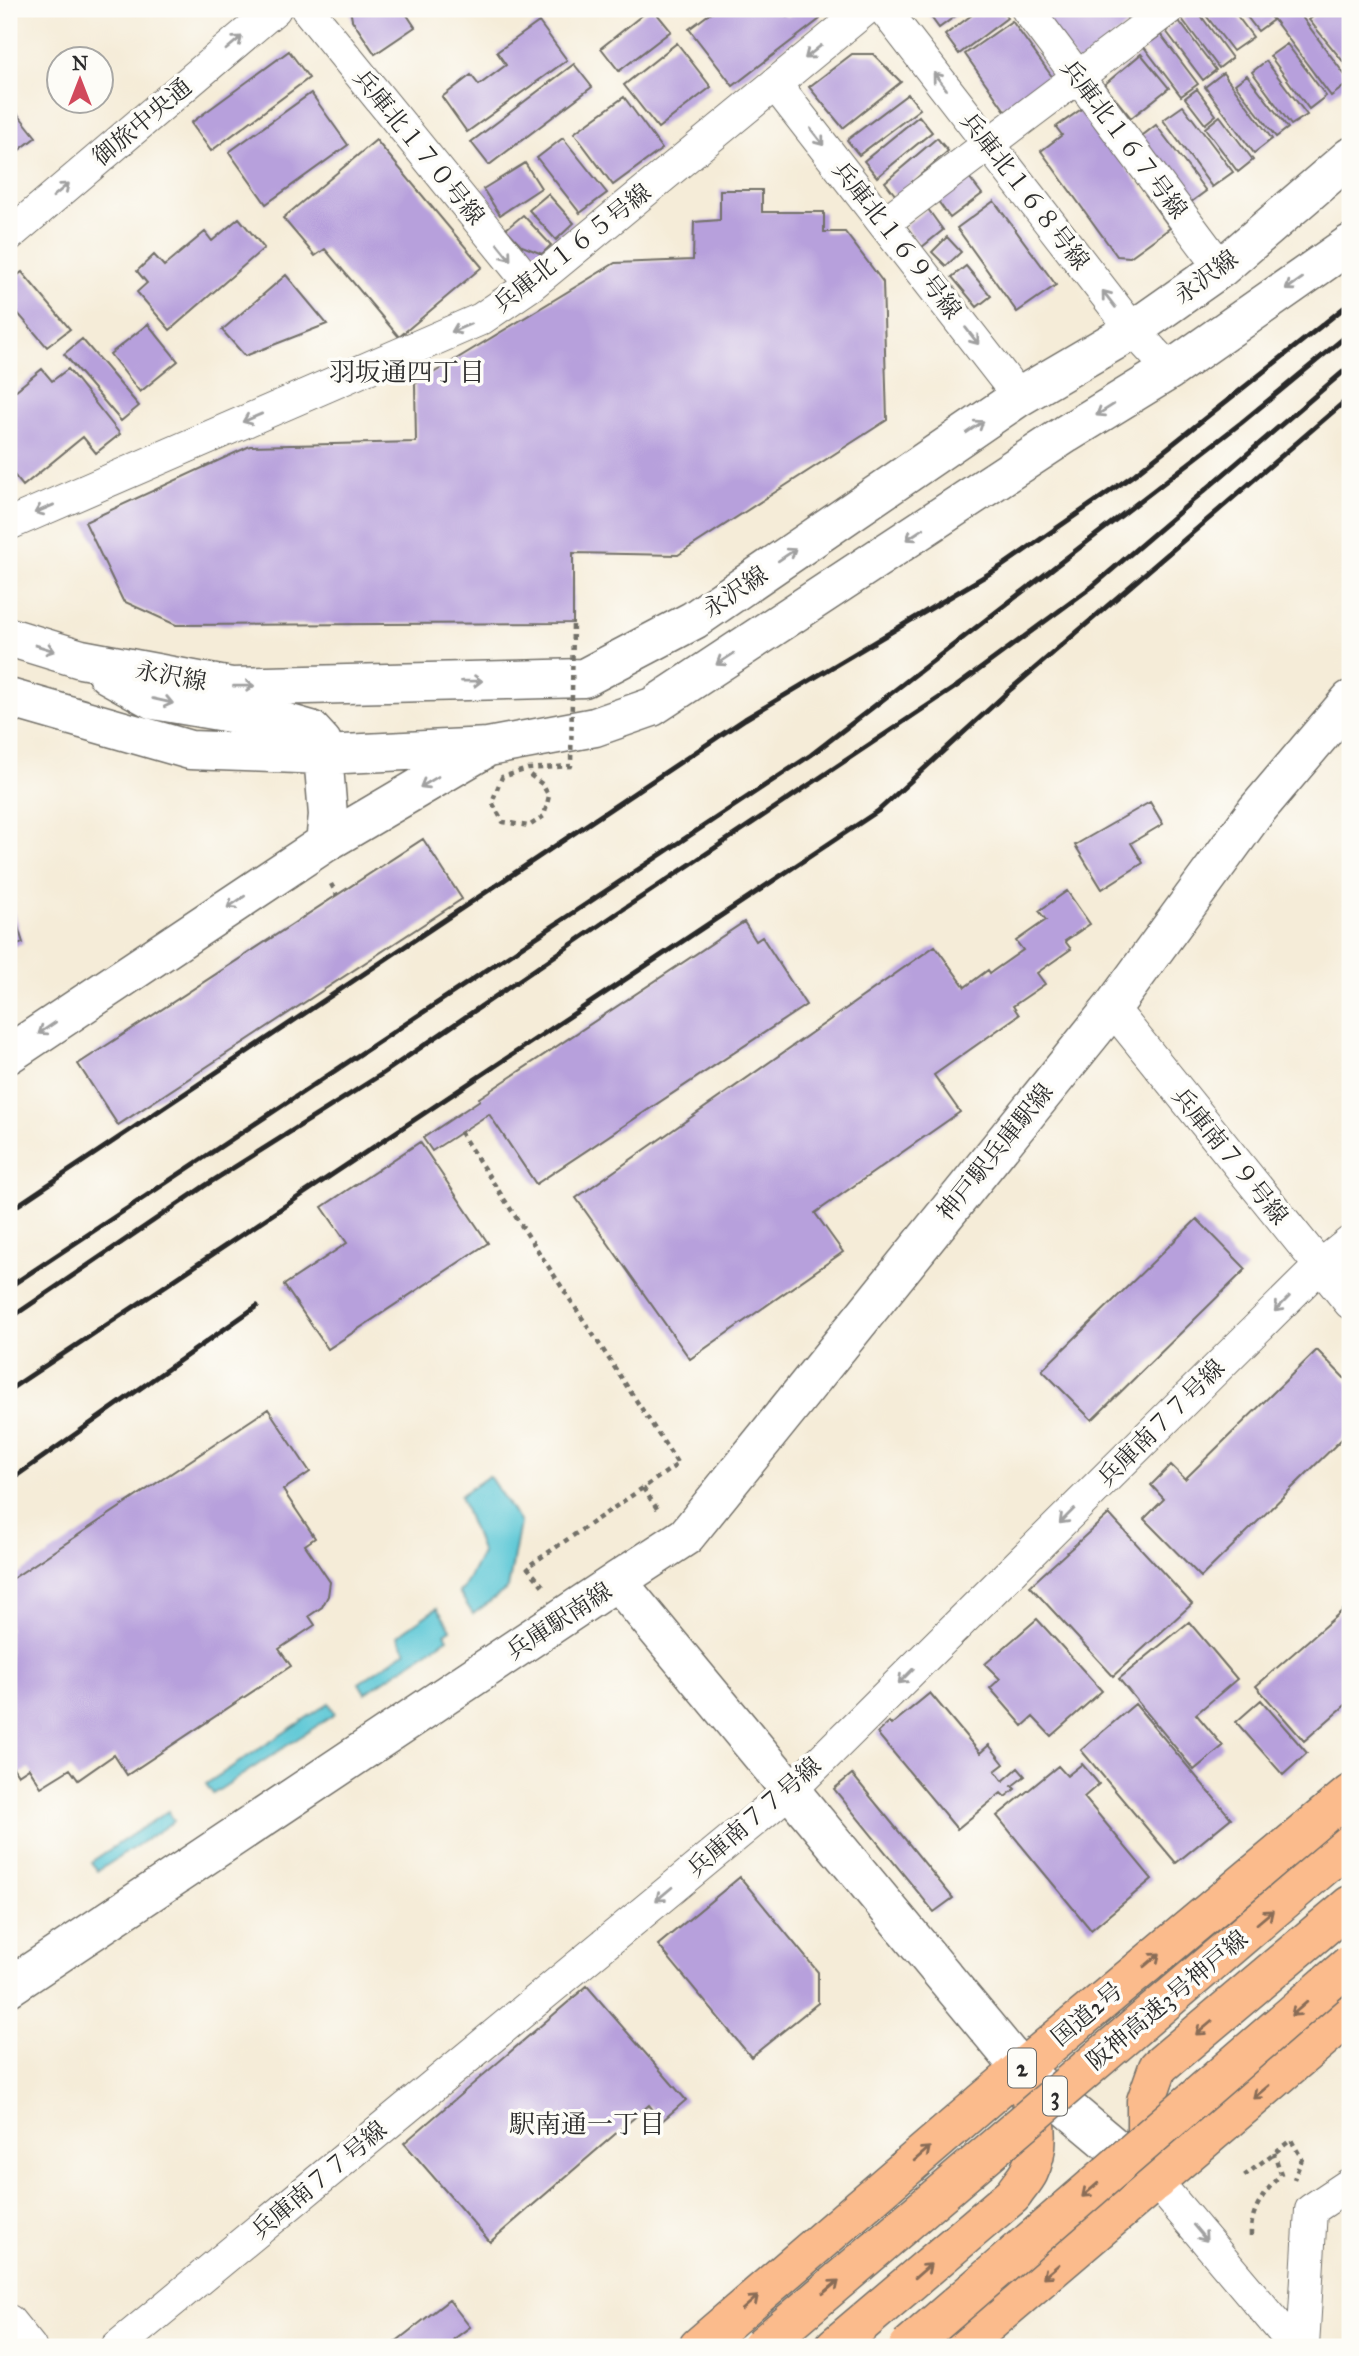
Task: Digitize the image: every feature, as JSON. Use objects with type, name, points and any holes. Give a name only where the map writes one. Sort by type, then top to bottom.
[{"type":"highway","name":"国道2号","points":[[698,2347],[1021,2069],[1350,1794]]},
{"type":"highway","name":"阪神高速3号神戸線","points":[[761,2347],[1350,1844]]},
{"type":"highway","points":[[1156,2181],[1146,2129],[1146,2101],[1158,2067],[1350,1905]]},
{"type":"highway","points":[[908,2347],[1350,1964]]},
{"type":"highway","points":[[961,2347],[1350,2015]]},
{"type":"highway","name":"3","points":[[834,2347],[1013,2195],[1029,2171],[1037,2141],[1034,2104],[1021,2069]]},
{"type":"street","name":"御旅中央通","points":[[9,234],[275,9]]},
{"type":"street","name":"兵庫北１７０号線","points":[[307,9],[531,285]]},
{"type":"street","name":"兵庫北１６５号線","points":[[9,524],[481,319],[531,285],[866,9]]},
{"type":"street","name":"兵庫北１６８号線","points":[[884,9],[1133,330],[1170,370]]},
{"type":"street","name":"兵庫北１６７号線","points":[[1027,9],[1221,268]]},
{"type":"street","points":[[884,223],[1168,9]]},
{"type":"street","name":"兵庫北１６９号線","points":[[775,83],[1019,397]]},
{"type":"street","name":"永沢線","points":[[9,637],[81,659],[231,687],[584,678],[694,620],[1019,397],[1133,330],[1221,268],[1350,157]]},
{"type":"street","name":"永沢線","points":[[9,698],[190,750],[323,755],[488,747],[595,727],[652,707],[1055,442],[1170,370],[1350,244]]},
{"type":"street","points":[[81,659],[154,700],[283,722],[311,730],[322,743],[328,815],[326,842]]},
{"type":"street","name":"神戸駅兵庫駅線","points":[[617,1581],[686,1536],[1112,1008],[1256,811],[1350,700]]},
{"type":"street","points":[[9,1054],[326,842],[488,747]]},
{"type":"street","name":"兵庫南７９号線","points":[[1112,1008],[1350,1303]]},
{"type":"street","name":"兵庫南７７号線","points":[[117,2347],[791,1790],[1319,1267],[1350,1242]]},
{"type":"street","name":"兵庫駅南線","points":[[9,1987],[617,1581],[1021,2069],[1156,2181]]},
{"type":"street","points":[[1156,2181],[1296,2347]]},
{"type":"street","points":[[1303,2347],[1311,2210],[1344,2188]]},
{"type":"street","points":[[9,2321],[30,2347]]},
{"type":"path","points":[[530,775],[542,784],[549,796],[544,816],[529,826],[503,822],[492,802],[502,777],[528,769],[571,766],[573,623]]},
{"type":"path","points":[[330,883],[337,895]]},
{"type":"path","points":[[460,1132],[678,1464],[527,1567],[547,1592]]},
{"type":"path","points":[[643,1488],[659,1510]]},
{"type":"path","points":[[1244,2176],[1291,2140],[1302,2159],[1291,2185],[1322,2171],[1344,2188]]},
{"type":"path","points":[[1252,2247],[1253,2212],[1282,2174],[1274,2153]]},
{"type":"water","points":[[489,1476],[520,1523],[508,1588],[473,1614],[459,1592],[482,1553],[460,1496]]},
{"type":"water","points":[[437,1608],[451,1629],[445,1633],[448,1638],[365,1693],[359,1683],[406,1651],[397,1636]]},
{"type":"water","points":[[329,1703],[335,1714],[213,1794],[206,1784]]},
{"type":"water","points":[[168,1811],[174,1821],[98,1871],[91,1862]]},
{"type":"building","points":[[350,9],[403,9],[415,27],[375,54],[352,20]]},
{"type":"building","points":[[653,9],[671,31],[619,71],[601,48]]},
{"type":"building","points":[[716,9],[780,9],[787,17],[798,9],[819,9],[820,19],[733,86],[689,29]]},
{"type":"building","points":[[929,9],[965,9],[939,28],[928,13]]},
{"type":"building","points":[[980,9],[1001,9],[1007,18],[959,54],[945,35]]},
{"type":"building","points":[[1052,9],[1120,9],[1131,23],[1078,63],[1042,16]]},
{"type":"building","points":[[1196,9],[1232,58],[1219,68],[1182,19]]},
{"type":"building","points":[[1201,9],[1232,9],[1253,37],[1233,51]]},
{"type":"building","points":[[1241,9],[1264,9],[1273,20],[1258,31]]},
{"type":"building","points":[[1266,9],[1296,9],[1350,82],[1331,96]]},
{"type":"building","points":[[1322,9],[1350,9],[1350,70],[1309,20]]},
{"type":"building","points":[[1012,21],[1053,78],[1006,112],[965,54]]},
{"type":"building","points":[[1179,21],[1216,70],[1203,80],[1166,31]]},
{"type":"building","points":[[539,22],[567,60],[467,132],[442,97],[471,75],[479,85],[506,65],[497,52]]},
{"type":"building","points":[[1161,35],[1198,84],[1181,96],[1144,47]]},
{"type":"building","points":[[677,43],[711,87],[658,128],[624,85]]},
{"type":"building","points":[[1287,44],[1326,96],[1309,109],[1270,56]]},
{"type":"building","points":[[289,51],[309,78],[211,151],[191,123]]},
{"type":"building","points":[[852,54],[873,54],[901,82],[843,128],[809,87]]},
{"type":"building","points":[[1141,54],[1169,88],[1131,118],[1104,85]]},
{"type":"building","points":[[1266,61],[1307,115],[1291,125],[1252,72]]},
{"type":"building","points":[[574,64],[592,87],[489,165],[471,142]]},
{"type":"building","points":[[1223,73],[1272,139],[1254,153],[1205,87]]},
{"type":"building","points":[[1247,75],[1288,128],[1276,137],[1235,84]]},
{"type":"building","points":[[1197,89],[1216,115],[1205,124],[1185,98]]},
{"type":"building","points":[[311,93],[348,145],[266,204],[229,152]]},
{"type":"building","points":[[908,94],[920,109],[859,155],[847,140]]},
{"type":"building","points":[[624,97],[662,149],[613,185],[574,133]]},
{"type":"building","points":[[9,103],[36,137],[9,158]]},
{"type":"building","points":[[1183,106],[1233,172],[1212,187],[1163,120]]},
{"type":"building","points":[[1083,108],[1170,228],[1130,257],[1117,256],[1041,151],[1062,135],[1056,127]]},
{"type":"building","points":[[919,116],[932,132],[877,177],[864,161]]},
{"type":"building","points":[[1220,116],[1253,160],[1238,172],[1205,128]]},
{"type":"building","points":[[1156,125],[1206,191],[1187,205],[1138,139]]},
{"type":"building","points":[[563,138],[607,193],[580,213],[537,158]]},
{"type":"building","points":[[937,138],[948,151],[896,196],[885,182]]},
{"type":"building","points":[[376,140],[482,267],[399,337],[325,249],[315,256],[283,218]]},
{"type":"building","points":[[525,163],[541,188],[500,215],[483,189]]},
{"type":"building","points":[[969,177],[982,194],[950,218],[938,201]]},
{"type":"building","points":[[720,190],[762,190],[762,212],[824,212],[824,232],[845,232],[883,282],[887,420],[678,555],[573,553],[573,623],[176,625],[123,601],[85,522],[250,446],[416,442],[415,384],[615,263],[693,260],[694,222],[720,220]]},
{"type":"building","points":[[548,194],[574,223],[556,240],[529,210]]},
{"type":"building","points":[[994,201],[1056,285],[1017,312],[957,228]]},
{"type":"building","points":[[928,209],[943,230],[922,247],[906,226]]},
{"type":"building","points":[[523,215],[551,245],[542,254],[522,246],[506,229]]},
{"type":"building","points":[[239,218],[264,248],[170,330],[137,292],[147,283],[137,271],[154,255],[164,266],[205,232],[212,241]]},
{"type":"building","points":[[947,237],[961,252],[946,266],[932,252]]},
{"type":"building","points":[[966,266],[991,296],[977,307],[952,277]]},
{"type":"building","points":[[22,272],[70,329],[47,347],[9,303],[9,282]]},
{"type":"building","points":[[286,275],[327,324],[245,356],[222,330]]},
{"type":"building","points":[[148,324],[178,361],[140,392],[110,354]]},
{"type":"building","points":[[82,339],[139,406],[121,421],[64,354]]},
{"type":"building","points":[[42,369],[52,381],[68,369],[120,434],[96,453],[83,437],[23,486],[9,469],[9,396]]},
{"type":"building","points":[[1150,802],[1163,824],[1131,843],[1143,863],[1102,889],[1075,845]]},
{"type":"building","points":[[423,839],[462,899],[118,1125],[78,1064]]},
{"type":"building","points":[[1067,891],[1090,924],[1065,941],[1071,949],[1037,973],[1045,984],[1013,1006],[1019,1015],[934,1075],[960,1112],[815,1213],[843,1252],[690,1359],[576,1198],[935,946],[965,987],[988,970],[990,973],[1023,950],[1016,941],[1046,920],[1039,911]]},
{"type":"building","points":[[13,911],[23,943],[9,948],[9,912]]},
{"type":"building","points":[[744,922],[756,941],[762,937],[806,1005],[536,1184],[489,1114],[432,1151],[423,1138]]},
{"type":"building","points":[[420,1142],[488,1243],[328,1349],[284,1285],[347,1243],[322,1207]]},
{"type":"building","points":[[1197,1219],[1246,1269],[1092,1420],[1042,1370]]},
{"type":"building","points":[[1317,1350],[1350,1384],[1350,1431],[1201,1577],[1144,1519],[1164,1499],[1151,1485],[1171,1465],[1185,1479]]},
{"type":"building","points":[[268,1409],[310,1472],[283,1490],[315,1538],[305,1545],[330,1582],[328,1596],[322,1607],[309,1616],[315,1625],[279,1649],[291,1666],[127,1775],[114,1755],[78,1780],[70,1769],[41,1787],[29,1768],[18,1775],[9,1761],[9,1581]]},
{"type":"building","points":[[1109,1514],[1192,1604],[1113,1676],[1030,1586]]},
{"type":"building","points":[[1350,1604],[1350,1701],[1304,1741],[1256,1686]]},
{"type":"building","points":[[1037,1619],[1102,1691],[1051,1736],[1033,1717],[1023,1726],[990,1688],[1000,1679],[985,1664]]},
{"type":"building","points":[[1189,1622],[1237,1679],[1196,1714],[1223,1746],[1194,1770],[1119,1679]]},
{"type":"building","points":[[930,1693],[980,1753],[989,1745],[1004,1764],[995,1771],[1003,1781],[1018,1768],[1025,1776],[1012,1786],[1015,1789],[1005,1797],[1001,1793],[957,1829],[877,1733]]},
{"type":"building","points":[[1261,1700],[1307,1753],[1283,1775],[1236,1722]]},
{"type":"building","points":[[1135,1704],[1231,1818],[1176,1863],[1081,1750]]},
{"type":"building","points":[[1082,1764],[1099,1784],[1084,1797],[1152,1879],[1091,1930],[997,1816],[1058,1766],[1067,1776]]},
{"type":"building","points":[[852,1774],[953,1898],[934,1912],[834,1789]]},
{"type":"building","points":[[740,1877],[818,1972],[818,2003],[751,2057],[658,1945]]},
{"type":"building","points":[[587,1986],[686,2100],[662,2121],[649,2105],[490,2242],[404,2143]]},
{"type":"building","points":[[449,2300],[470,2327],[454,2339],[461,2347],[389,2347]]},
{"type":"railway","points":[[9,1211],[745,719],[1002,566],[1135,474],[1350,303]]},
{"type":"railway","points":[[9,1287],[811,755],[1241,423],[1350,333]]},
{"type":"railway","points":[[9,1319],[206,1185],[382,1074],[957,686],[1093,586],[1350,366]]},
{"type":"railway","points":[[9,1390],[878,811],[1011,689],[1350,397]]},
{"type":"railway","points":[[9,1481],[257,1306]]},
{"type":"district","name":"羽坂通四丁目","points":[[407,372]]},
{"type":"district","name":"駅南通一丁目","points":[[587,2124]]}]
